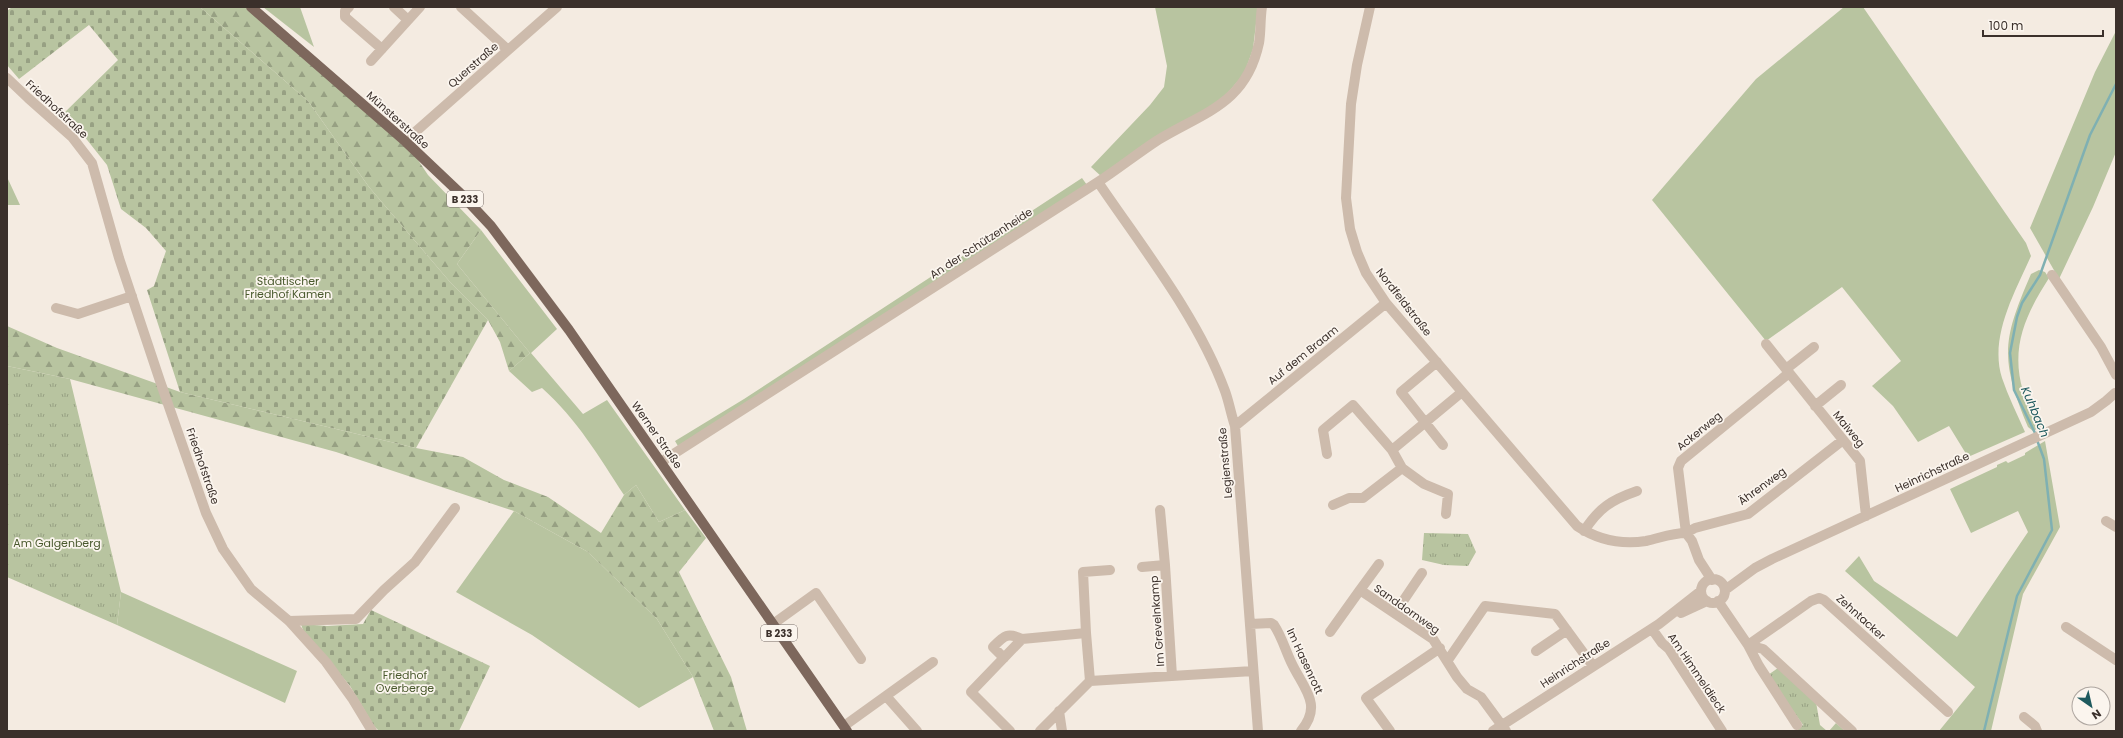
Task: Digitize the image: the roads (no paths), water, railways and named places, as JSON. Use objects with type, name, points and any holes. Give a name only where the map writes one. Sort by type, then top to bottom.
[{"type":"main road","name":"Münsterstraße","points":[[251,7],[405,141],[462,195],[491,226],[519,261]]},
{"type":"main road","name":"Werner Straße","points":[[519,261],[574,336],[845,728]]},
{"type":"street","points":[[349,7],[345,11],[345,17],[382,50]]},
{"type":"street","points":[[394,7],[408,20]]},
{"type":"street","points":[[371,61],[420,7]]},
{"type":"street","points":[[461,7],[508,50]]},
{"type":"street","name":"Querstraße","points":[[405,141],[557,7]]},
{"type":"street","name":"An der Schützenheide","points":[[661,462],[1098,182],[1158,140],[1208,114],[1224,103],[1247,76],[1257,52],[1262,7]]},
{"type":"street","name":"Nordfeldstraße","points":[[1370,7],[1357,65],[1351,104],[1346,198],[1350,229],[1357,252],[1366,273],[1386,302],[1570,520],[1584,531],[1603,540],[1624,543],[1646,541],[1675,533],[1686,533]]},
{"type":"street","name":"Friedhofstraße","points":[[7,78],[72,137],[89,158],[95,172],[111,232],[160,382],[206,513],[223,549],[251,589],[289,621],[339,680],[372,731]]},
{"type":"street","name":"Legienstraße","points":[[1098,182],[1176,296],[1210,357],[1225,391],[1235,426],[1258,731]]},
{"type":"street","points":[[2052,275],[2101,347],[2116,376]]},
{"type":"street","points":[[56,308],[78,314],[132,296]]},
{"type":"street","name":"Auf dem Braam","points":[[1235,426],[1386,302]]},
{"type":"street","name":"Maiweg","points":[[1766,344],[1860,461],[1866,516]]},
{"type":"street","points":[[1787,371],[1814,347]]},
{"type":"street","points":[[1437,362],[1401,392],[1443,445]]},
{"type":"street","name":"Ackerweg","points":[[1686,533],[1678,468],[1681,461],[1787,371]]},
{"type":"street","name":"Heinrichstraße","points":[[1493,731],[1504,728],[1593,666],[1671,616],[1713,585],[1755,568],[2090,412],[2115,393],[2112,384],[2116,376]]},
{"type":"street","points":[[1815,406],[1841,385]]},
{"type":"street","points":[[1392,450],[1462,392]]},
{"type":"street","points":[[1327,454],[1323,430],[1353,405],[1392,450],[1402,468],[1424,484],[1448,494],[1446,514]]},
{"type":"street","name":"Ährenweg","points":[[1686,533],[1695,528],[1748,514],[1843,440]]},
{"type":"street","points":[[1333,505],[1349,498],[1363,498],[1402,468]]},
{"type":"street","points":[[1584,531],[1595,514],[1619,498],[1637,491]]},
{"type":"street","points":[[289,621],[356,619],[384,590],[415,562],[455,508]]},
{"type":"street","name":"Im Grevelnkamp","points":[[1160,510],[1172,676]]},
{"type":"street","points":[[2106,520],[2116,528]]},
{"type":"street","points":[[1686,533],[1692,541],[1699,560],[1722,599],[1718,601],[1707,601],[1713,585]]},
{"type":"street","name":"Sanddornweg","points":[[1330,632],[1379,564]]},
{"type":"street","name":"Im Grevelnkamp","points":[[1142,567],[1165,565]]},
{"type":"street","points":[[1040,731],[1090,681],[1083,572],[1110,570]]},
{"type":"street","points":[[1395,613],[1422,573]]},
{"type":"street","name":"Sanddornweg","points":[[1360,590],[1433,639],[1448,660],[1457,677],[1468,689],[1481,697],[1504,728]]},
{"type":"street","points":[[773,624],[816,593],[861,659]]},
{"type":"street","name":"Zehntacker","points":[[1748,645],[1810,601],[1819,598],[1824,600],[1948,712]]},
{"type":"street","name":"Heinrichstraße","points":[[1671,616],[1707,601]]},
{"type":"street","points":[[1718,601],[1748,645],[1759,666],[1797,725]]},
{"type":"street","points":[[1448,660],[1485,606],[1555,614],[1593,666]]},
{"type":"street","name":"Im Hasenrott","points":[[1250,624],[1271,623],[1274,625],[1293,666],[1309,694],[1311,711],[1306,724],[1301,731]]},
{"type":"street","points":[[2066,627],[2116,660]]},
{"type":"street","name":"Am Himmeldieck","points":[[1652,629],[1662,643],[1669,649],[1722,731]]},
{"type":"street","points":[[1536,651],[1567,630]]},
{"type":"street","points":[[1004,658],[994,647],[1004,636],[1013,635],[1022,640],[1086,633]]},
{"type":"street","points":[[1010,731],[971,692],[1022,640]]},
{"type":"street","points":[[1748,645],[1763,649],[1852,731]]},
{"type":"street","name":"Sanddornweg","points":[[1390,731],[1366,698],[1440,648]]},
{"type":"street","points":[[1759,666],[1772,657]]},
{"type":"street","points":[[845,728],[933,662]]},
{"type":"street","name":"Im Grevelnkamp","points":[[1090,681],[1253,671]]},
{"type":"street","points":[[886,696],[917,731]]},
{"type":"street","points":[[1059,711],[1062,731]]},
{"type":"street","points":[[2024,717],[2035,726],[2037,731]]},
{"type":"waterway","name":"Kuhbach","points":[[2036,435],[2014,390],[2010,353],[2017,317],[2022,303],[2040,275],[2090,135],[2116,84]]},
{"type":"waterway","name":"Kuhbach","points":[[1984,731],[2017,596],[2052,530],[2044,459],[2037,440]]},
{"type":"park label","name":"Städtischer Friedhof Kamen","points":[[288,287]]},
{"type":"park label","name":"Am Galgenberg","points":[[57,543]]},
{"type":"park label","name":"Friedhof Overberge","points":[[405,681]]}]
